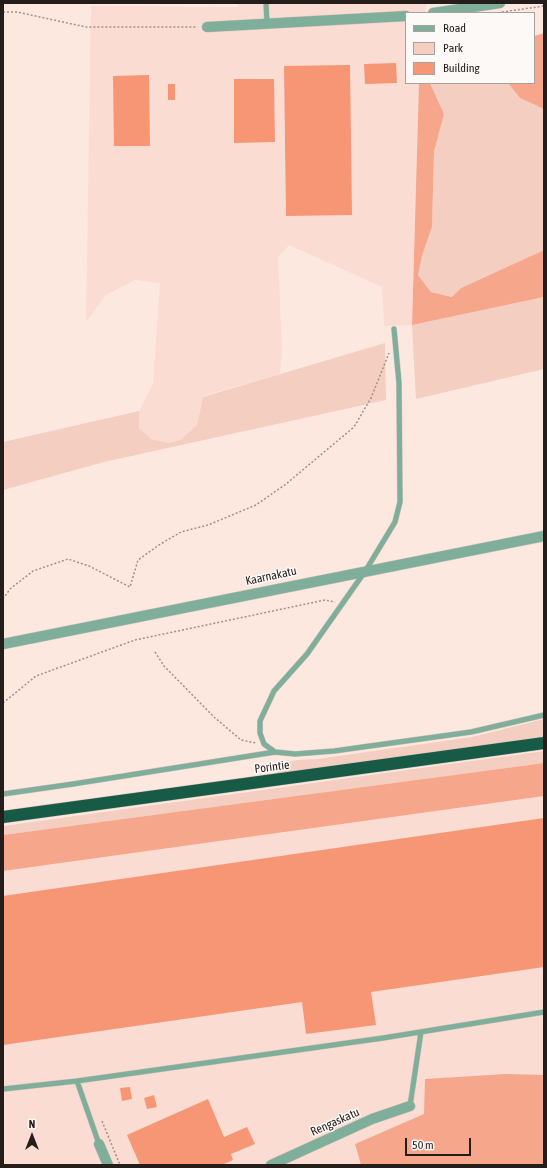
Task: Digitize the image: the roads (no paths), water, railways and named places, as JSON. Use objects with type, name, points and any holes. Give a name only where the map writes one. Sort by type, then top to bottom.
[{"type":"highway","name":"Porintie","points":[[3,817],[544,744]]},
{"type":"street","points":[[440,12],[500,3]]},
{"type":"street","points":[[207,27],[405,16]]},
{"type":"street","name":"Kaarnakatu","points":[[3,644],[366,570],[544,536]]},
{"type":"street","name":"Rengaskatu","points":[[271,1165],[372,1119],[410,1106]]},
{"type":"street","points":[[99,1144],[108,1165]]},
{"type":"lane","points":[[266,3],[267,23]]},
{"type":"lane","points":[[275,752],[264,744],[260,733],[260,721],[266,706],[274,691],[307,654],[343,603],[366,570],[395,522],[400,502],[399,383],[394,329]]},
{"type":"lane","points":[[3,794],[275,752],[296,754],[350,749],[471,732],[544,715]]},
{"type":"lane","points":[[3,1089],[77,1081],[421,1032],[544,1012]]},
{"type":"lane","points":[[410,1106],[421,1032]]},
{"type":"lane","points":[[77,1081],[99,1144]]}]
